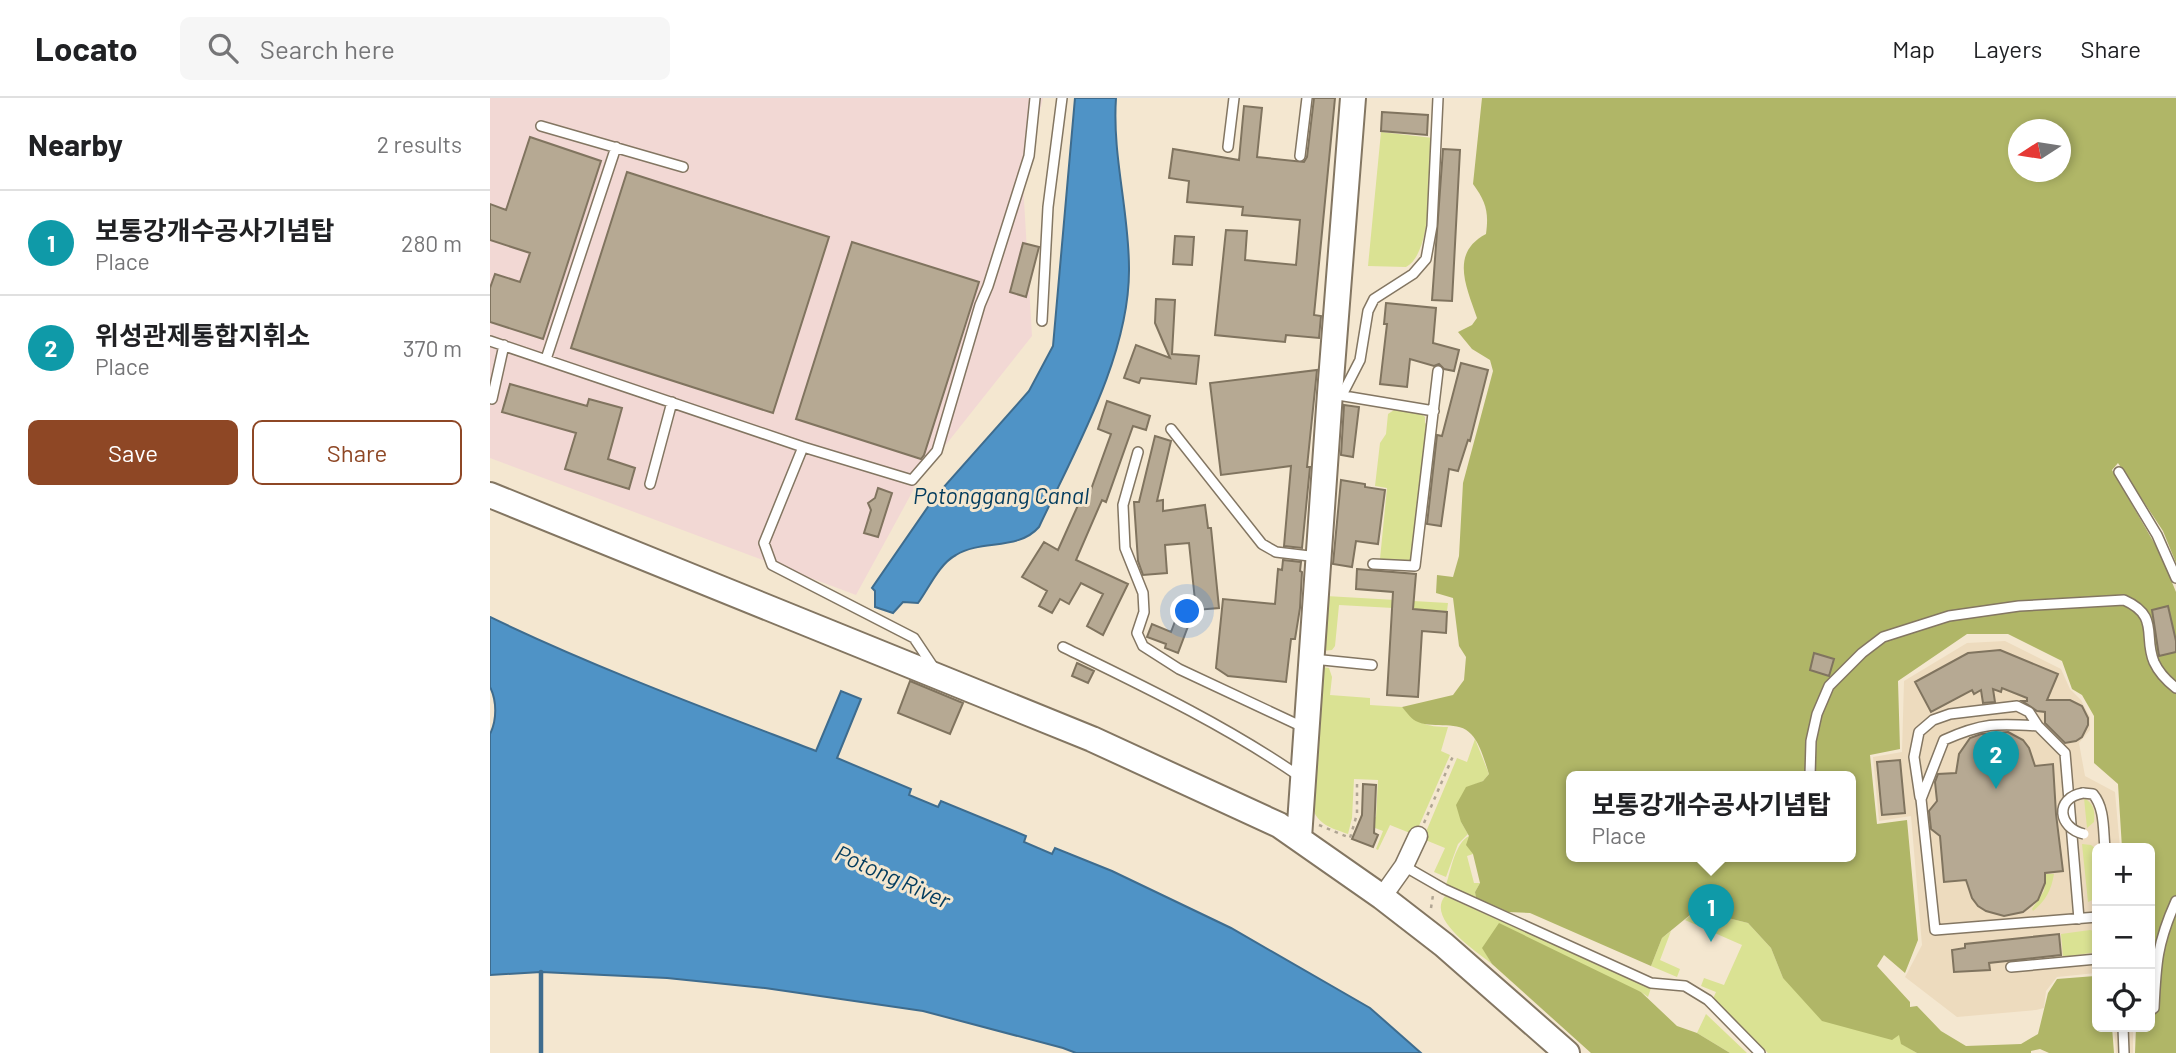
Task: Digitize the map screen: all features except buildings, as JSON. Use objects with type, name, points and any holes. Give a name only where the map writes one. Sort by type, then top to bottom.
[{"type":"main road","points":[[1299,838],[1320,557],[1336,394],[1353,98]]},
{"type":"main road","points":[[490,495],[1092,739],[1279,825],[1382,897],[1444,945],[1567,1053]]},
{"type":"street","points":[[1382,897],[1404,866],[1419,836]]},
{"type":"lane","points":[[490,341],[803,447],[912,480],[937,451],[979,305],[988,286],[1029,156],[1035,98]]},
{"type":"lane","points":[[1042,321],[1048,207],[1062,98]]},
{"type":"lane","points":[[1228,147],[1234,98]]},
{"type":"lane","points":[[1300,156],[1307,98]]},
{"type":"lane","points":[[1434,411],[1336,394],[1360,360],[1368,311],[1374,299],[1413,274],[1426,259],[1432,226],[1438,98]]},
{"type":"lane","points":[[541,125],[683,167]]},
{"type":"lane","points":[[546,359],[616,147]]},
{"type":"lane","points":[[492,399],[504,345]]},
{"type":"lane","points":[[1373,564],[1415,566],[1438,371]]},
{"type":"lane","points":[[650,484],[672,401]]},
{"type":"lane","points":[[1171,429],[1262,544],[1276,552],[1320,557]]},
{"type":"lane","points":[[803,447],[764,543],[772,565],[914,638],[941,678]]},
{"type":"lane","points":[[1138,452],[1123,505],[1125,548],[1143,593],[1144,612],[1137,633],[1143,646],[1179,669],[1307,729]]},
{"type":"lane","points":[[2119,472],[2157,534],[2176,578]]},
{"type":"lane","points":[[1810,771],[1811,741],[1816,714],[1829,685],[1883,636],[1949,616],[2020,606],[2124,600],[2137,606],[2146,618],[2153,661],[2164,679],[2176,688]]},
{"type":"lane","points":[[1063,648],[1142,686],[1243,741],[1303,779]]},
{"type":"lane","points":[[1312,659],[1372,664]]},
{"type":"lane","points":[[2079,919],[2065,753],[2038,726],[2029,712],[2017,706],[1950,714],[1933,720],[1919,732],[1914,757],[1935,930],[2079,919],[2092,918]]},
{"type":"lane","points":[[1921,799],[1944,740],[1973,727],[2003,724],[2038,726]]},
{"type":"lane","points":[[2103,834],[2084,834],[2074,832],[2068,827],[2063,807],[2066,799],[2072,795],[2093,794],[2102,813],[2104,843]]},
{"type":"lane","points":[[1404,866],[1444,889],[1651,984],[1685,986],[1708,1000],[1760,1053]]},
{"type":"lane","points":[[2155,989],[2157,952],[2164,927],[2176,901]]},
{"type":"lane","points":[[2011,967],[2092,959]]},
{"type":"lane","points":[[2124,1032],[2124,1053]]},
{"type":"path","points":[[1419,836],[1453,755]]},
{"type":"shaded area","points":[[490,98],[1043,98],[1023,183],[1032,336],[921,476],[856,595],[490,458]]},
{"type":"shaded area","points":[[2005,641],[2061,669],[2070,689],[2081,700],[2090,717],[2090,730],[2079,743],[2085,776],[2115,792],[2120,843],[2092,843],[2092,973],[2057,977],[2046,991],[2044,1008],[1957,1017],[1905,977],[1922,945],[1911,816],[1879,821],[1873,757],[1902,752],[1904,681],[1967,643]]},
{"type":"shaded area","points":[[2114,1032],[2133,1032],[2133,1053],[2116,1053]]},
{"type":"green space","points":[[1482,98],[2176,98],[2176,563],[2163,531],[2118,463],[2112,470],[2160,553],[2176,592],[2176,1053],[2135,1053],[2136,1032],[2155,1032],[2155,843],[2122,843],[2118,784],[2094,763],[2094,716],[2082,695],[2072,689],[2062,661],[2008,634],[1967,634],[1898,681],[1900,749],[1870,755],[1877,824],[1907,820],[1918,940],[1905,973],[1884,955],[1877,966],[1910,1002],[1910,1007],[1917,1006],[1941,1031],[1966,1046],[2021,1044],[2038,1034],[2048,993],[2057,979],[2092,976],[2092,1032],[2112,1032],[2114,1053],[2049,1053],[2040,1049],[2031,1053],[1917,1053],[1901,1044],[1899,1035],[1892,1040],[1822,1021],[1783,978],[1771,948],[1748,923],[1696,910],[1662,938],[1651,966],[1530,913],[1508,912],[1476,898],[1475,892],[1480,883],[1473,854],[1466,845],[1469,836],[1456,805],[1466,787],[1483,781],[1489,774],[1482,753],[1466,730],[1418,722],[1402,707],[1453,695],[1464,680],[1466,657],[1459,646],[1453,598],[1436,593],[1437,575],[1453,577],[1459,556],[1463,483],[1493,371],[1490,360],[1472,349],[1458,332],[1472,325],[1477,318],[1466,282],[1464,260],[1475,242],[1486,234],[1485,208],[1473,184]]},
{"type":"green space","points":[[1381,132],[1433,138],[1426,228],[1415,259],[1406,267],[1368,266]]},
{"type":"green space","points":[[1394,410],[1420,413],[1425,417],[1425,423],[1431,427],[1413,561],[1380,559],[1387,488],[1375,486],[1380,443],[1386,434],[1388,414]]},
{"type":"green space","points":[[1326,596],[1448,603],[1447,611],[1339,605],[1335,646],[1332,650],[1322,651]]},
{"type":"green space","points":[[1321,667],[1329,668],[1332,677],[1330,695],[1370,698],[1370,705],[1402,707],[1422,723],[1448,727],[1441,751],[1450,755],[1415,835],[1390,825],[1378,850],[1376,849],[1383,831],[1359,822],[1361,816],[1376,817],[1378,780],[1354,779],[1352,818],[1348,834],[1326,825],[1315,813],[1312,807]]},
{"type":"green space","points":[[1475,739],[1489,774],[1483,781],[1466,788],[1461,822],[1468,834],[1458,844],[1446,877],[1434,872],[1445,848],[1423,839],[1457,758],[1467,762]]},
{"type":"green space","points":[[2084,798],[2092,805],[2094,814],[2094,822],[2087,828]]},
{"type":"green space","points":[[1469,836],[1473,854],[1467,856],[1474,883],[1480,883],[1475,892],[1476,898],[1446,885],[1460,844]]},
{"type":"green space","points":[[2082,844],[2092,846],[2092,900],[2088,902]]},
{"type":"green space","points":[[2046,874],[2054,874],[2051,885],[2045,899],[2033,911],[2044,891]]},
{"type":"green space","points":[[1445,896],[1651,988],[1648,997],[1641,992],[1483,948],[1492,964],[1465,943],[1447,924],[1441,905]]},
{"type":"green space","points":[[1696,910],[1748,923],[1771,948],[1783,978],[1900,1034],[1902,1044],[1917,1053],[1768,1053],[1712,1001],[1716,992],[1701,986],[1704,978],[1724,985],[1742,945],[1685,920]]},
{"type":"green space","points":[[1499,923],[1641,992],[1677,1026],[1697,1033],[1730,1053],[1591,1053],[1492,964],[1482,948]]},
{"type":"green space","points":[[1671,931],[1660,960],[1680,969],[1677,977],[1651,966],[1662,938]]},
{"type":"green space","points":[[2092,931],[2092,953],[2063,957],[2061,934]]},
{"type":"green space","points":[[1706,1014],[1747,1053],[1730,1053],[1697,1033]]},
{"type":"water","name":"Potonggang Canal","points":[[1075,98],[1116,98],[1116,141],[1128,247],[1127,301],[1120,334],[1098,401],[1039,527],[1021,539],[977,547],[956,555],[939,570],[918,603],[903,602],[893,613],[875,607],[875,591],[872,588],[934,498],[1029,391],[1053,346]]},
{"type":"water","name":"Potong River","points":[[490,617],[611,671],[816,751],[841,691],[861,699],[837,758],[911,789],[909,795],[938,807],[941,801],[1026,836],[1024,842],[1052,854],[1055,848],[1112,871],[1231,928],[1370,1008],[1421,1053],[1076,1053],[923,1011],[765,988],[667,978],[541,972],[490,975],[490,734],[495,710],[490,687]]},
{"type":"waterway","points":[[541,972],[541,1053]]},
{"type":"place","name":"위성관제통합지휘소","points":[[1996,789]]},
{"type":"place","name":"보통강개수공사기념탑","points":[[1711,942]]}]
